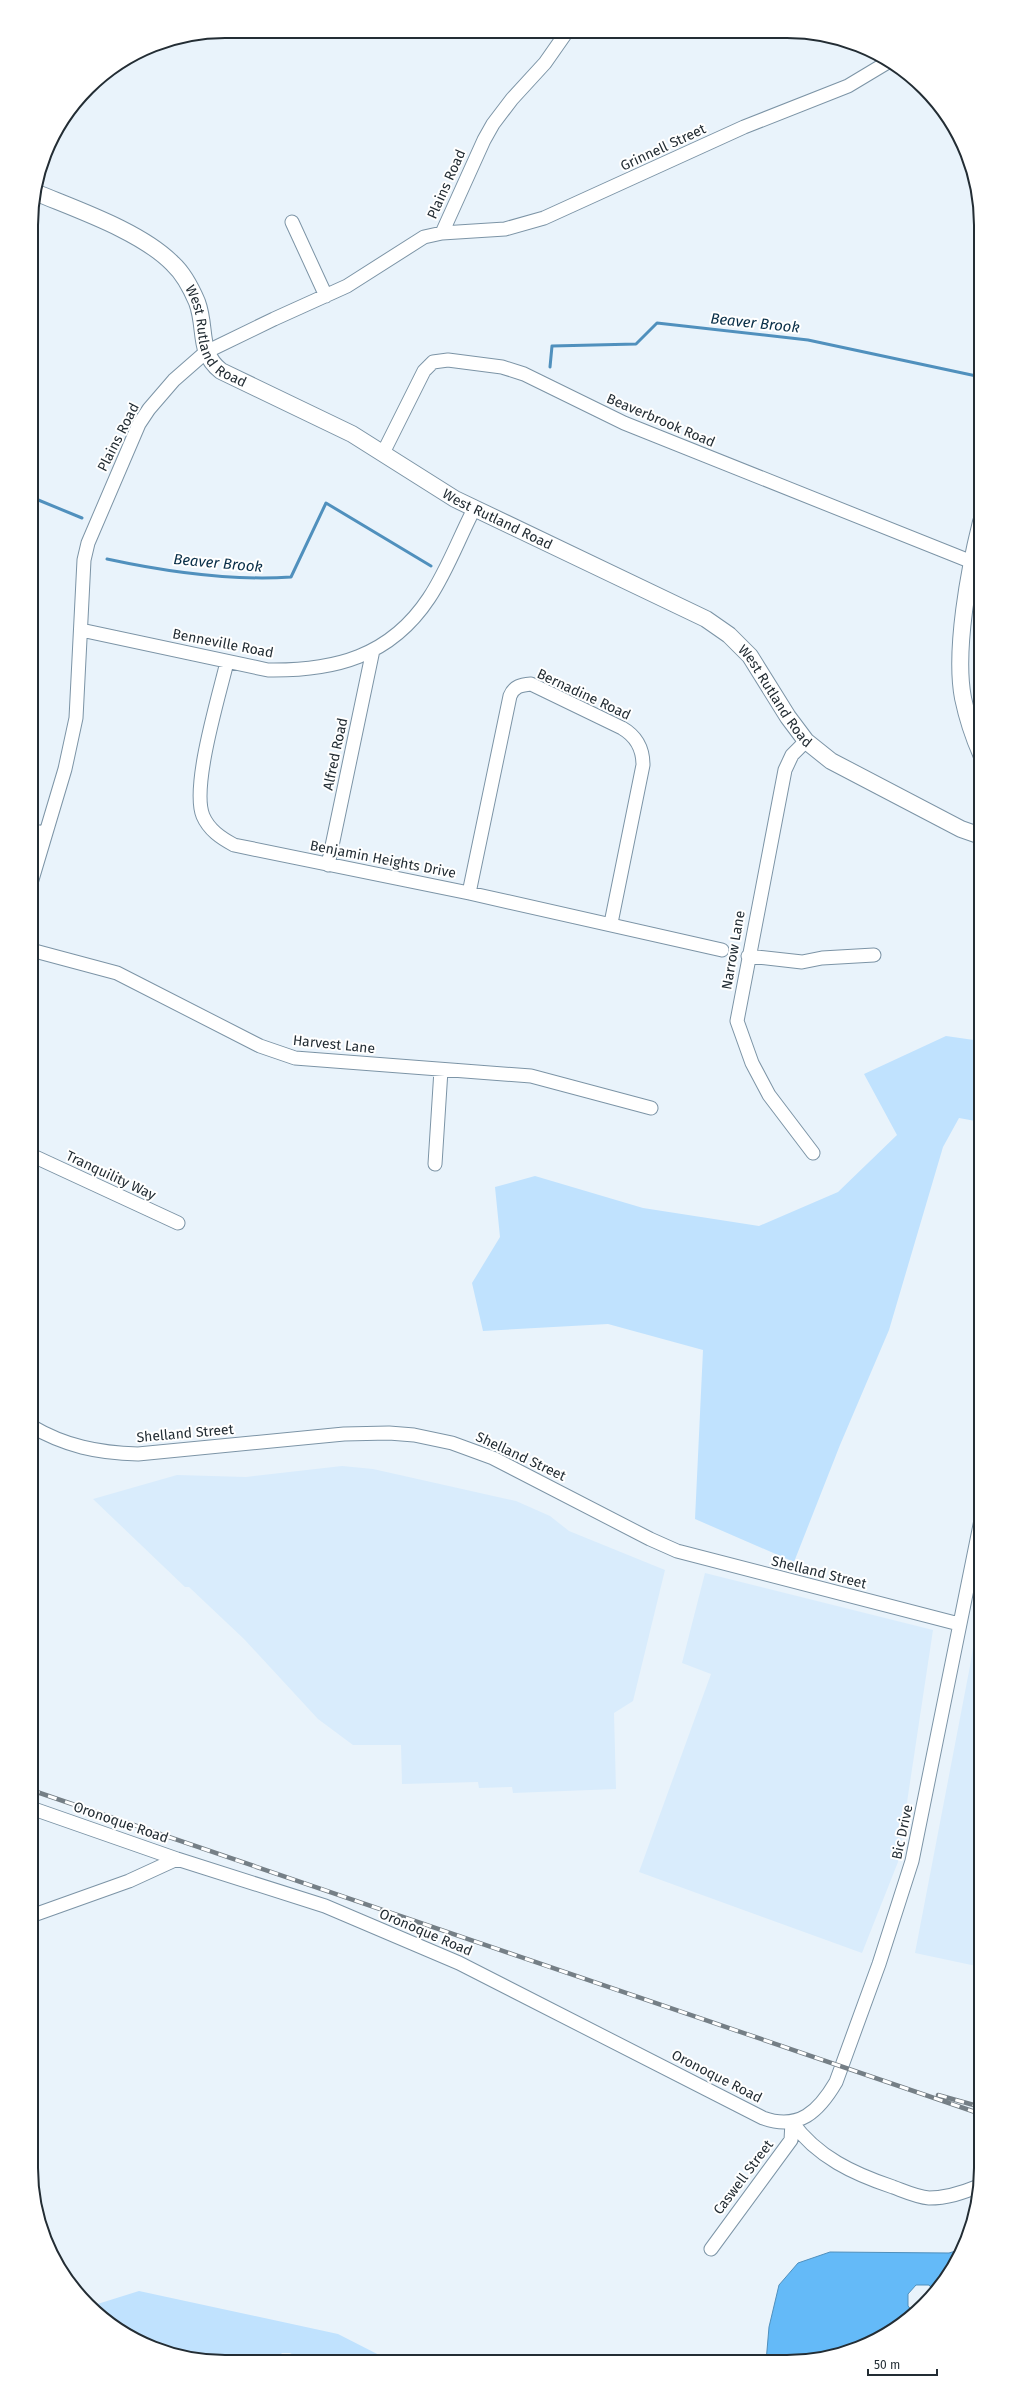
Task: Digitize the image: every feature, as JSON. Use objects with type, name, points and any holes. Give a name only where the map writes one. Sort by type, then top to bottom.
[{"type":"main road","name":"West Rutland Road","points":[[41,195],[124,232],[159,252],[174,264],[187,282],[197,304],[206,352],[212,364],[227,375],[352,434],[430,485],[474,509],[666,599],[719,628],[750,656],[788,717],[806,741],[837,764],[961,829],[974,834]]},
{"type":"main road","points":[[974,553],[964,618],[961,677],[966,710],[974,733]]},
{"type":"street","name":"Plains Road","points":[[38,860],[74,728],[84,560],[88,543],[139,424],[159,396],[206,352],[274,318],[326,296],[360,279],[418,240],[442,233],[484,140],[512,99],[545,63],[562,38]]},
{"type":"street","name":"Grinnell Street","points":[[442,233],[505,229],[544,218],[744,127],[842,89],[883,65]]},
{"type":"street","points":[[292,222],[326,296]]},
{"type":"street","name":"Beaverbrook Road","points":[[383,453],[424,370],[433,362],[448,360],[502,367],[524,374],[624,423],[972,562]]},
{"type":"street","name":"Benneville Road","points":[[81,630],[268,670],[297,670],[326,667],[346,662],[373,650],[395,635],[429,598],[474,509]]},
{"type":"street","name":"Alfred Road","points":[[328,865],[373,650]]},
{"type":"street","name":"Benjamin Heights Drive","points":[[227,662],[201,777],[199,797],[203,817],[210,828],[220,838],[234,845],[611,923],[722,950]]},
{"type":"street","name":"Bernadine Road","points":[[469,893],[510,696],[512,690],[518,686],[531,684],[622,728],[633,735],[640,746],[643,765],[611,923]]},
{"type":"street","name":"Narrow Lane","points":[[806,741],[792,755],[785,770],[748,956],[737,1020],[752,1063],[769,1095],[813,1153]]},
{"type":"street","points":[[38,832],[46,833]]},
{"type":"street","name":"Harvest Lane","points":[[38,952],[117,973],[260,1046],[295,1058],[531,1076],[652,1108]]},
{"type":"street","points":[[748,956],[802,962],[822,958],[874,955]]},
{"type":"street","points":[[435,1164],[441,1070]]},
{"type":"street","name":"Tranquility Way","points":[[38,1158],[178,1223]]},
{"type":"street","name":"Shelland Street","points":[[38,1429],[70,1445],[109,1453],[138,1454],[369,1433],[414,1435],[434,1438],[459,1445],[494,1458],[650,1539],[677,1551],[958,1624]]},
{"type":"street","name":"Bic Drive","points":[[792,2122],[804,2118],[816,2110],[836,2082],[894,1921],[919,1832],[958,1624],[974,1552]]},
{"type":"street","name":"Oronoque Road","points":[[38,1810],[178,1859],[325,1906],[459,1963],[763,2118],[779,2122],[792,2122]]},
{"type":"street","points":[[38,1914],[129,1881],[178,1859]]},
{"type":"street","points":[[792,2122],[803,2137],[837,2164],[906,2192],[928,2198],[948,2197],[973,2188]]},
{"type":"street","name":"Caswell Street","points":[[711,2249],[792,2140],[792,2122]]},
{"type":"shaded area","points":[[946,1036],[974,1040],[974,1121],[959,1118],[943,1147],[889,1330],[840,1445],[794,1562],[695,1519],[703,1350],[608,1324],[483,1331],[472,1283],[500,1237],[495,1187],[535,1176],[643,1208],[759,1226],[838,1192],[897,1135],[864,1074]]},
{"type":"shaded area","points":[[342,1466],[373,1469],[516,1501],[550,1516],[569,1531],[665,1570],[633,1701],[614,1713],[616,1789],[513,1793],[512,1787],[479,1788],[478,1782],[402,1784],[401,1745],[353,1745],[318,1719],[244,1639],[189,1587],[185,1587],[93,1499],[177,1475],[246,1477]]},
{"type":"shaded area","points":[[705,1573],[933,1630],[898,1862],[862,1953],[639,1872],[711,1674],[682,1663]]},
{"type":"shaded area","points":[[974,1641],[974,1966],[915,1953]]},
{"type":"shaded area","points":[[139,2291],[338,2334],[379,2355],[294,2355],[290,2353],[282,2353],[280,2355],[213,2355],[177,2349],[142,2336],[111,2316],[97,2304]]},
{"type":"water","points":[[955,2251],[931,2287],[929,2285],[916,2285],[908,2294],[908,2306],[910,2309],[870,2336],[835,2349],[799,2355],[767,2355],[769,2327],[779,2285],[798,2263],[830,2252],[949,2253]]},
{"type":"waterway","name":"Beaver Brook","points":[[550,367],[552,346],[636,344],[657,323],[808,340],[974,376]]},
{"type":"waterway","name":"Beaver Brook","points":[[38,500],[82,518]]},
{"type":"waterway","name":"Beaver Brook","points":[[107,559],[153,568],[199,574],[245,578],[291,577],[326,503],[431,566]]},
{"type":"railway","points":[[38,1792],[974,2112]]},
{"type":"railway","points":[[938,2095],[974,2105]]}]
